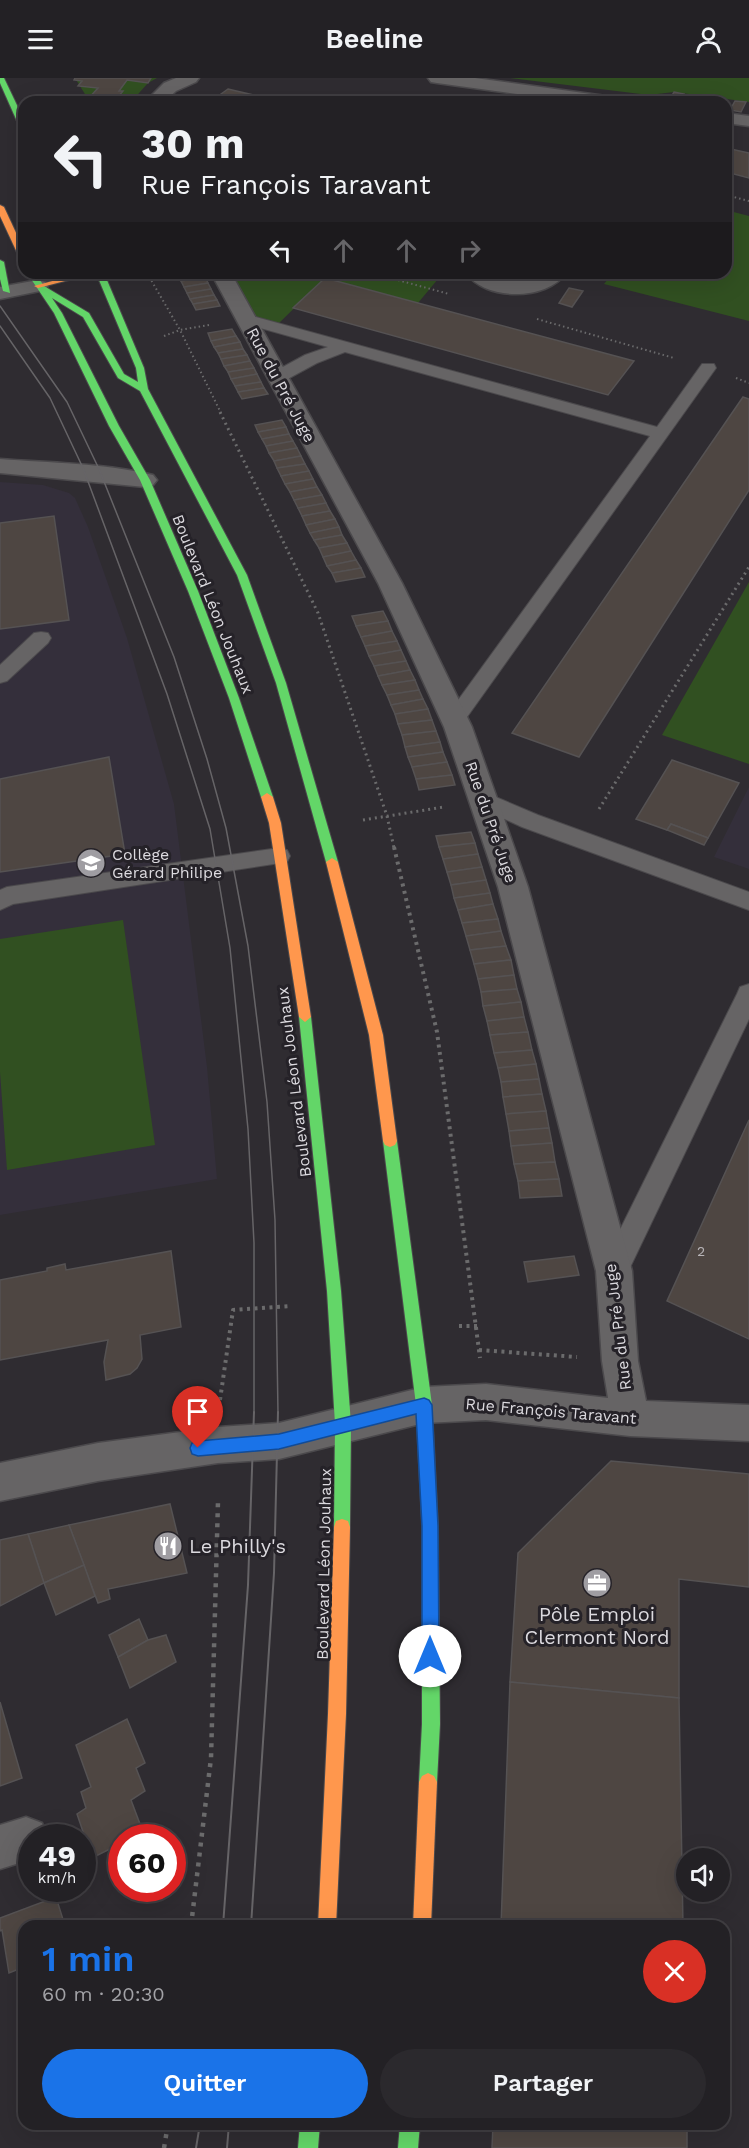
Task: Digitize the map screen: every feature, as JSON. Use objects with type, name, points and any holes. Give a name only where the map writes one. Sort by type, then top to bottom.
[{"type":"main road","points":[[1,78],[18,115]]},
{"type":"main road","points":[[0,207],[18,246]]},
{"type":"main road","points":[[0,262],[4,292]]},
{"type":"main road","name":"Boulevard Léon Jouhaux","points":[[34,279],[86,315],[121,376],[144,389]]},
{"type":"main road","name":"Boulevard Léon Jouhaux","points":[[34,279],[58,313],[114,426],[145,480],[193,591],[234,698],[275,823],[309,1050],[334,1292],[343,1424],[344,1502],[338,1702],[327,1920]]},
{"type":"main road","name":"Boulevard Léon Jouhaux","points":[[103,279],[140,368],[144,389],[242,575],[281,684],[323,827],[376,1035],[424,1405],[430,1526],[431,1724],[422,1920]]},
{"type":"main road","points":[[308,2148],[310,2130]]},
{"type":"main road","points":[[408,2148],[410,2130]]},
{"type":"street","points":[[160,96],[170,87],[190,78]]},
{"type":"street","points":[[436,78],[568,96]]},
{"type":"street","points":[[732,119],[749,121]]},
{"type":"street","points":[[4,292],[34,279]]},
{"type":"street","name":"Rue du Pré Juge","points":[[224,279],[276,378],[390,583],[455,719],[484,800],[513,887],[614,1271],[620,1361],[630,1418]]},
{"type":"street","points":[[482,279],[504,287],[522,287],[545,279]]},
{"type":"street","points":[[0,466],[145,480]]},
{"type":"street","name":"Rue François Taravant","points":[[0,1482],[120,1459],[218,1445],[279,1442],[424,1405],[486,1402],[630,1418],[749,1423]]},
{"type":"lane","points":[[245,319],[661,434]]},
{"type":"lane","points":[[276,378],[310,359],[345,346]]},
{"type":"lane","points":[[455,719],[708,368]]},
{"type":"lane","points":[[0,676],[41,638]]},
{"type":"lane","points":[[484,800],[530,820],[749,901]]},
{"type":"lane","points":[[0,901],[8,896],[279,856]]},
{"type":"lane","points":[[614,1271],[749,994]]},
{"type":"path","points":[[732,197],[749,201]]},
{"type":"path","points":[[393,279],[450,295]]},
{"type":"path","points":[[529,317],[708,368],[749,383]]},
{"type":"path","points":[[132,348],[180,330],[245,319]]},
{"type":"path","points":[[581,838],[749,567]]},
{"type":"path","points":[[323,827],[484,800]]},
{"type":"path","points":[[219,1411],[220,1380],[231,1334],[233,1310],[301,1305]]},
{"type":"path","points":[[479,1350],[582,1357]]},
{"type":"path","points":[[192,1920],[211,1758],[218,1501]]},
{"type":"path","points":[[164,2148],[167,2130]]},
{"type":"shaded area","name":"Collège Gérard Philipe","points":[[0,482],[43,485],[69,493],[75,498],[88,527],[127,638],[174,804],[207,1067],[217,1179],[0,1215]]},
{"type":"shaded area","points":[[749,787],[749,869],[714,857]]},
{"type":"green space","points":[[75,78],[157,78],[148,83],[136,96],[86,96]]},
{"type":"green space","points":[[510,78],[749,78],[749,102],[732,100],[732,96],[704,96],[674,92],[649,95]]},
{"type":"green space","points":[[732,212],[749,216],[749,321],[604,284],[608,279],[732,279]]},
{"type":"green space","points":[[224,279],[324,279],[275,327],[245,319]]},
{"type":"green space","points":[[329,279],[438,279],[418,303]]},
{"type":"green space","points":[[749,582],[749,764],[662,735]]},
{"type":"green space","points":[[123,920],[155,1145],[7,1170],[0,1072],[0,939]]},
{"type":"building","points":[[75,78],[151,78],[148,83],[127,80],[119,91],[123,91],[119,96],[91,96],[98,88],[78,86],[82,81],[74,80]]},
{"type":"building","points":[[228,89],[258,96],[218,96]]},
{"type":"building","points":[[674,92],[684,94],[683,96],[672,96]]},
{"type":"building","points":[[735,101],[746,102],[741,112],[732,110]]},
{"type":"building","points":[[732,149],[749,153],[749,178],[732,174]]},
{"type":"building","points":[[206,279],[208,283],[184,287],[181,281]]},
{"type":"building","points":[[324,279],[329,279],[634,361],[608,395],[293,308]]},
{"type":"building","points":[[208,283],[211,289],[187,293],[184,287]]},
{"type":"building","points":[[569,288],[583,291],[572,307],[559,303]]},
{"type":"building","points":[[211,289],[214,295],[190,299],[187,293]]},
{"type":"building","points":[[214,295],[217,300],[193,304],[190,299]]},
{"type":"building","points":[[217,300],[220,306],[196,310],[193,304]]},
{"type":"building","points":[[232,329],[236,336],[211,341],[208,333]]},
{"type":"building","points":[[236,336],[240,342],[214,347],[211,341]]},
{"type":"building","points":[[240,342],[243,349],[218,353],[214,347]]},
{"type":"building","points":[[243,349],[247,355],[221,359],[218,353]]},
{"type":"building","points":[[247,355],[250,361],[224,366],[221,359]]},
{"type":"building","points":[[250,361],[254,368],[228,372],[224,366]]},
{"type":"building","points":[[254,368],[257,374],[231,379],[228,372]]},
{"type":"building","points":[[257,374],[261,382],[235,386],[231,379]]},
{"type":"building","points":[[261,382],[264,388],[238,392],[235,386]]},
{"type":"building","points":[[264,388],[268,394],[242,399],[238,392]]},
{"type":"building","points":[[743,397],[749,399],[749,490],[579,757],[512,733]]},
{"type":"building","points":[[282,420],[286,427],[258,432],[255,425]]},
{"type":"building","points":[[286,427],[289,434],[262,439],[258,432]]},
{"type":"building","points":[[289,434],[293,441],[266,446],[262,439]]},
{"type":"building","points":[[293,441],[297,448],[269,453],[266,446]]},
{"type":"building","points":[[297,448],[301,456],[274,461],[269,453]]},
{"type":"building","points":[[301,456],[305,464],[277,468],[274,461]]},
{"type":"building","points":[[305,464],[309,471],[281,476],[277,468]]},
{"type":"building","points":[[309,471],[313,479],[285,484],[281,476]]},
{"type":"building","points":[[313,479],[317,487],[290,492],[285,484]]},
{"type":"building","points":[[317,487],[322,495],[294,500],[290,492]]},
{"type":"building","points":[[322,495],[326,503],[298,508],[294,500]]},
{"type":"building","points":[[326,503],[330,511],[302,516],[298,508]]},
{"type":"building","points":[[330,511],[335,519],[306,525],[302,516]]},
{"type":"building","points":[[54,516],[69,620],[0,629],[0,523]]},
{"type":"building","points":[[335,519],[339,527],[310,533],[306,525]]},
{"type":"building","points":[[339,527],[342,535],[314,540],[310,533]]},
{"type":"building","points":[[342,535],[347,543],[319,548],[314,540]]},
{"type":"building","points":[[347,543],[351,551],[323,557],[319,548]]},
{"type":"building","points":[[351,551],[356,560],[327,566],[323,557]]},
{"type":"building","points":[[356,560],[361,568],[332,573],[327,566]]},
{"type":"building","points":[[361,568],[365,577],[336,582],[332,573]]},
{"type":"building","points":[[383,611],[388,621],[356,626],[352,616]]},
{"type":"building","points":[[388,621],[392,631],[361,637],[356,626]]},
{"type":"building","points":[[392,631],[397,641],[365,646],[361,637]]},
{"type":"building","points":[[397,641],[401,650],[369,656],[365,646]]},
{"type":"building","points":[[401,650],[406,661],[374,666],[369,656]]},
{"type":"building","points":[[406,661],[410,670],[378,676],[374,666]]},
{"type":"building","points":[[410,670],[415,680],[382,685],[378,676]]},
{"type":"building","points":[[415,680],[419,690],[387,695],[382,685]]},
{"type":"building","points":[[419,690],[423,699],[391,705],[387,695]]},
{"type":"building","points":[[423,699],[428,709],[395,714],[391,705]]},
{"type":"building","points":[[428,709],[432,720],[398,724],[395,714]]},
{"type":"building","points":[[432,720],[436,731],[402,735],[398,724]]},
{"type":"building","points":[[436,731],[440,742],[405,747],[402,735]]},
{"type":"building","points":[[440,742],[443,752],[408,757],[405,747]]},
{"type":"building","points":[[443,752],[447,762],[412,767],[408,757]]},
{"type":"building","points":[[109,757],[125,854],[0,872],[0,779]]},
{"type":"building","points":[[672,760],[739,783],[708,838],[671,824],[667,830],[636,819]]},
{"type":"building","points":[[447,762],[452,775],[416,779],[412,767]]},
{"type":"building","points":[[452,775],[455,785],[419,790],[416,779]]},
{"type":"building","points":[[671,824],[708,838],[704,845],[667,830]]},
{"type":"building","points":[[471,832],[475,843],[439,847],[436,836]]},
{"type":"building","points":[[475,843],[478,854],[443,859],[439,847]]},
{"type":"building","points":[[478,854],[482,867],[447,872],[443,859]]},
{"type":"building","points":[[482,867],[486,880],[451,885],[447,872]]},
{"type":"building","points":[[486,880],[490,893],[454,898],[451,885]]},
{"type":"building","points":[[490,893],[493,904],[458,910],[454,898]]},
{"type":"building","points":[[493,904],[498,919],[462,923],[458,910]]},
{"type":"building","points":[[498,919],[501,931],[466,936],[462,923]]},
{"type":"building","points":[[501,931],[506,946],[470,950],[466,936]]},
{"type":"building","points":[[506,946],[511,960],[474,964],[470,950]]},
{"type":"building","points":[[511,960],[514,975],[478,979],[474,964]]},
{"type":"building","points":[[514,975],[517,989],[481,992],[478,979]]},
{"type":"building","points":[[517,989],[521,1002],[483,1006],[481,992]]},
{"type":"building","points":[[521,1002],[524,1017],[487,1021],[483,1006]]},
{"type":"building","points":[[524,1017],[528,1032],[490,1035],[487,1021]]},
{"type":"building","points":[[528,1032],[532,1050],[494,1053],[490,1035]]},
{"type":"building","points":[[532,1050],[536,1064],[498,1068],[494,1053]]},
{"type":"building","points":[[536,1064],[539,1079],[501,1082],[498,1068]]},
{"type":"building","points":[[539,1079],[542,1094],[503,1097],[501,1082]]},
{"type":"building","points":[[542,1094],[546,1111],[506,1114],[503,1097]]},
{"type":"building","points":[[546,1111],[549,1128],[509,1131],[506,1114]]},
{"type":"building","points":[[749,1120],[749,1339],[667,1301]]},
{"type":"building","points":[[549,1128],[552,1143],[511,1146],[509,1131]]},
{"type":"building","points":[[552,1143],[555,1162],[514,1164],[511,1146]]},
{"type":"building","points":[[555,1162],[559,1179],[518,1181],[514,1164]]},
{"type":"building","points":[[559,1179],[562,1196],[520,1198],[518,1181]]},
{"type":"building","points":[[171,1251],[181,1327],[140,1335],[142,1359],[130,1374],[106,1380],[104,1362],[108,1340],[0,1360],[0,1280],[47,1271],[47,1268],[65,1264],[66,1270]]},
{"type":"building","points":[[574,1256],[579,1275],[528,1282],[524,1262]]},
{"type":"building","name":"Pôle Emploi Clermont Nord","points":[[611,1461],[749,1474],[749,1587],[679,1579],[679,1698],[510,1682],[518,1553]]},
{"type":"building","points":[[170,1504],[187,1573],[108,1589],[110,1599],[98,1603],[69,1525]]},
{"type":"building","points":[[69,1525],[84,1565],[44,1583],[28,1534]]},
{"type":"building","points":[[28,1534],[44,1583],[0,1606],[0,1540]]},
{"type":"building","points":[[84,1565],[95,1596],[56,1615],[44,1583]]},
{"type":"building","points":[[139,1619],[148,1640],[118,1657],[109,1635]]},
{"type":"building","points":[[166,1635],[176,1662],[130,1688],[118,1657],[148,1640]]},
{"type":"building","points":[[510,1682],[679,1698],[682,1848],[676,1848],[676,1902],[683,1902],[683,1920],[501,1920]]},
{"type":"building","points":[[0,1702],[22,1778],[0,1786]]},
{"type":"building","points":[[127,1719],[145,1763],[136,1768],[145,1791],[131,1800],[140,1824],[108,1824],[108,1850],[96,1856],[96,1824],[80,1824],[77,1814],[86,1808],[81,1792],[91,1787],[76,1745]]},
{"type":"building","points":[[43,1902],[58,1902],[63,1920],[18,1920],[18,1969],[9,1973],[2,1930],[0,1931],[0,1918]]},
{"type":"building","points":[[493,2130],[687,2130],[687,2148],[492,2148]]},
{"type":"tram line","points":[[0,306],[67,402],[99,469],[174,657],[207,759],[226,828],[248,946],[267,1102],[275,1220],[278,1412]]},
{"type":"tram line","points":[[0,326],[50,398],[83,468],[167,694],[210,829],[230,948],[248,1129],[254,1243],[254,1412]]},
{"type":"tram line","points":[[223,1920],[248,1585],[254,1412]]},
{"type":"tram line","points":[[251,1920],[274,1573],[278,1412]]},
{"type":"tram line","points":[[196,2148],[199,2130]]},
{"type":"tram line","points":[[227,2148],[228,2130]]},
{"type":"traffic: fast","points":[[1,78],[18,115]]},
{"type":"traffic: fast","points":[[0,262],[7,291]]},
{"type":"traffic: fast","points":[[35,279],[58,313],[114,426],[145,480],[193,591],[234,698],[267,797]]},
{"type":"traffic: fast","points":[[103,279],[140,368],[144,389],[242,575],[281,683],[332,862]]},
{"type":"traffic: fast","points":[[38,286],[86,315],[121,376],[144,389]]},
{"type":"traffic: fast","points":[[305,1017],[334,1291],[343,1424],[342,1527]]},
{"type":"traffic: fast","points":[[390,1141],[424,1405],[430,1526],[431,1724],[428,1782]]},
{"type":"traffic: fast","points":[[308,2148],[310,2130]]},
{"type":"traffic: fast","points":[[408,2148],[410,2130]]},
{"type":"traffic: slow","points":[[0,207],[18,246]]},
{"type":"traffic: slow","points":[[38,286],[67,279]]},
{"type":"traffic: slow","points":[[267,797],[275,823],[305,1017]]},
{"type":"traffic: slow","points":[[332,862],[376,1035],[390,1141]]},
{"type":"traffic: slow","points":[[327,1920],[337,1714],[342,1527]]},
{"type":"traffic: slow","points":[[422,1920],[428,1782]]},
{"type":"place","name":"Collège Gérard Philipe","points":[[91,863]]},
{"type":"place","name":"Le Philly's","points":[[168,1546]]},
{"type":"place","name":"Pôle Emploi Clermont Nord","points":[[597,1583]]},
{"type":"route","points":[[198,1448],[279,1442],[424,1405],[430,1526],[430,1656]]}]
